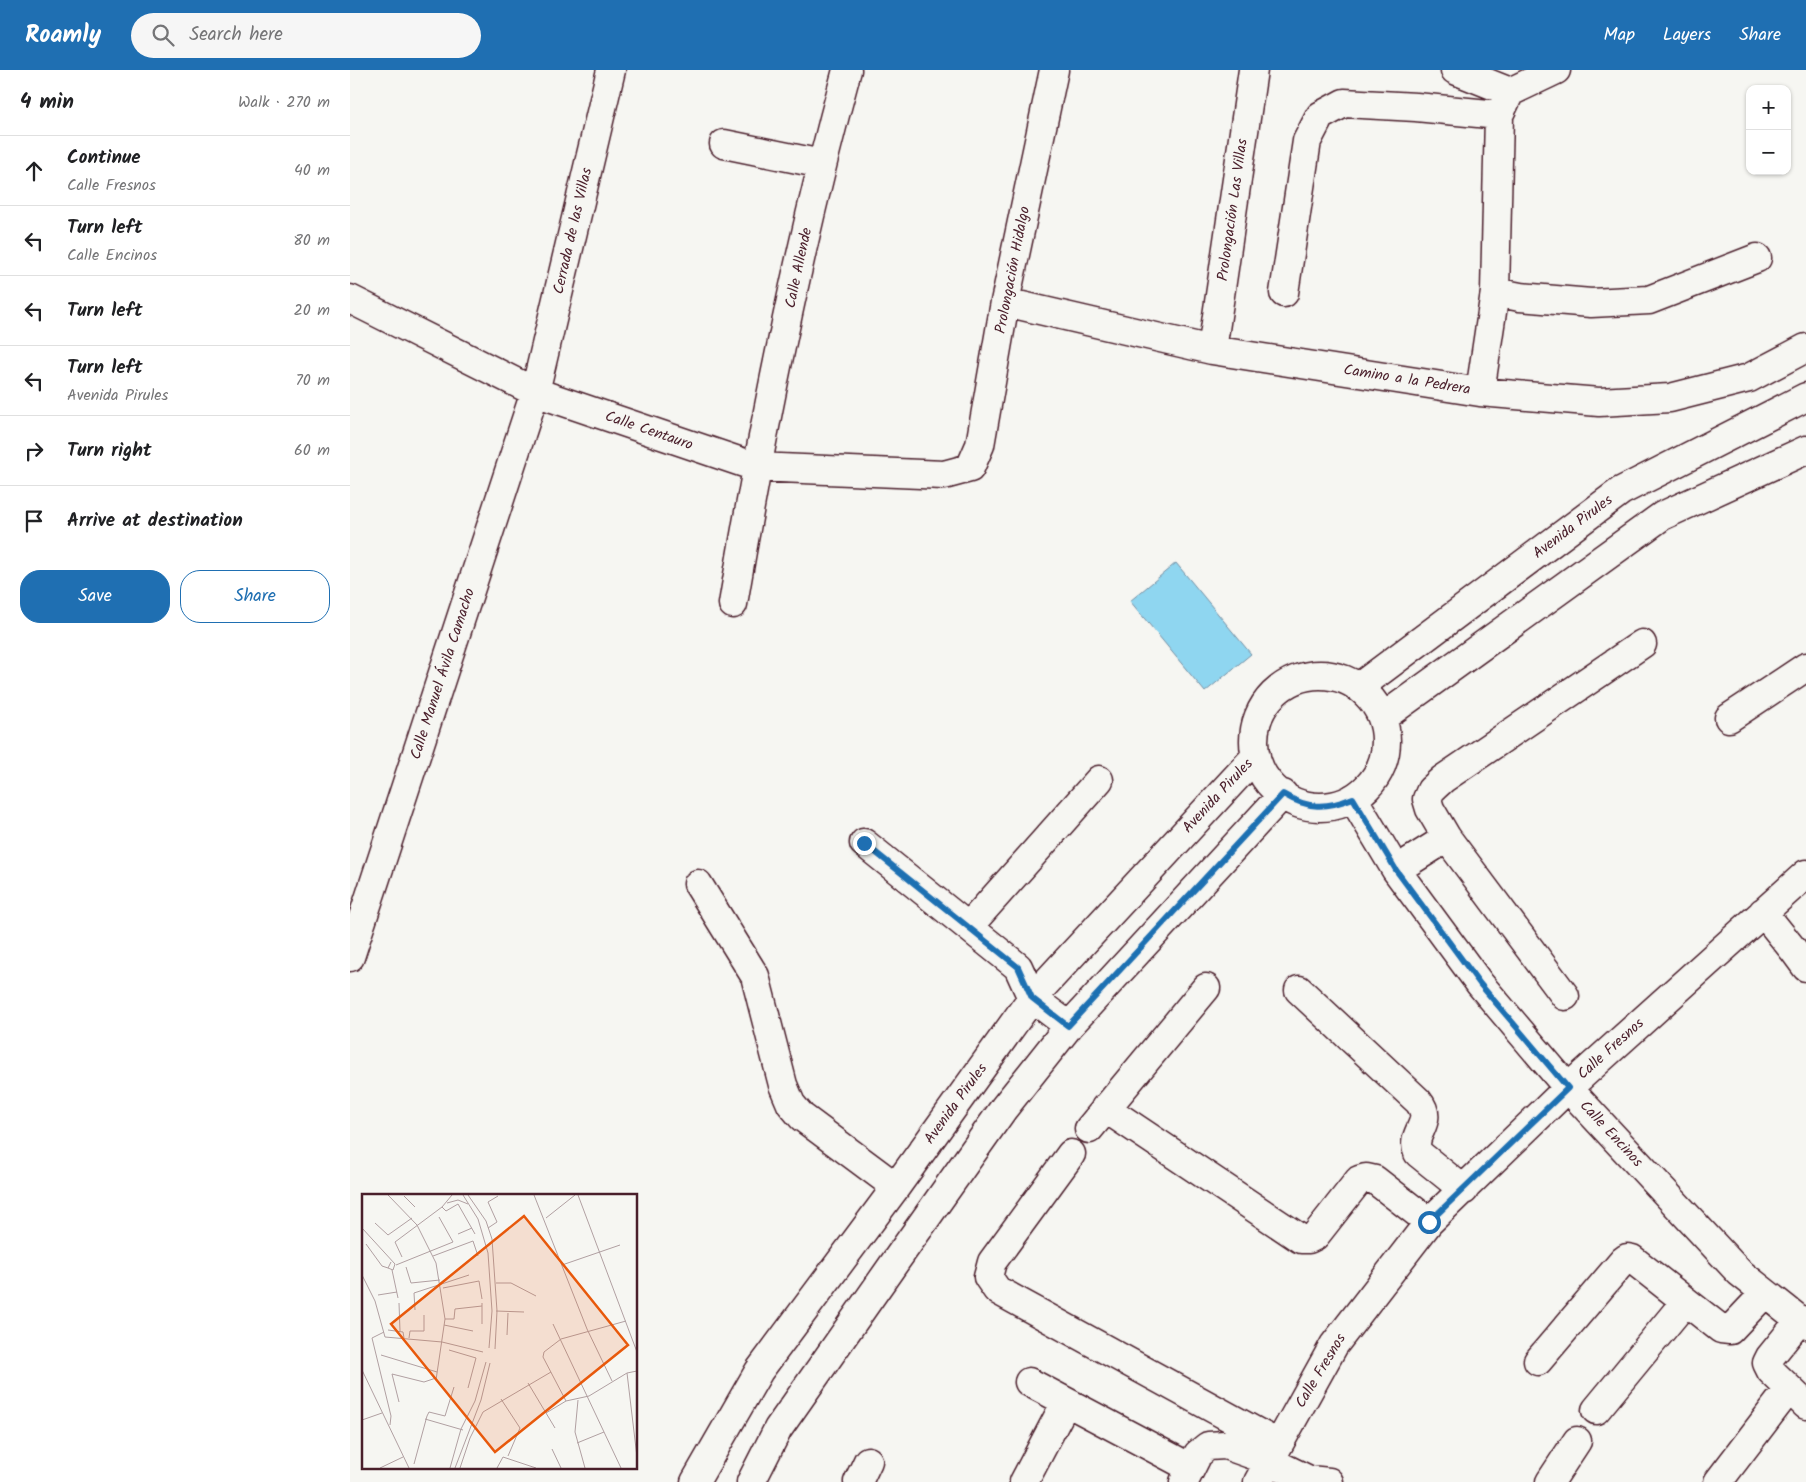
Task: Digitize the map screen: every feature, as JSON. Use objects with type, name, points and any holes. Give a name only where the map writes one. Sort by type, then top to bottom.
[{"type":"street","name":"Cerrada de las Villas","points":[[535,392],[611,70]]},
{"type":"street","name":"Calle Allende","points":[[732,604],[756,467],[822,164],[847,70]]},
{"type":"street","name":"Prolongación Hidalgo","points":[[970,468],[980,445],[1006,302],[1054,70]]},
{"type":"street","name":"Prolongación Las Villas","points":[[1212,350],[1253,70]]},
{"type":"street","points":[[1455,70],[1505,104]]},
{"type":"street","points":[[1284,293],[1307,141],[1320,116],[1344,103],[1416,107],[1505,104],[1556,70]]},
{"type":"street","points":[[1480,392],[1495,292],[1505,104]]},
{"type":"street","points":[[724,144],[822,164]]},
{"type":"street","points":[[1495,292],[1520,297],[1591,303],[1649,300],[1757,258]]},
{"type":"street","name":"Calle Centauro","points":[[350,299],[535,392],[756,467],[944,475],[970,468]]},
{"type":"street","name":"Camino a la Pedrera","points":[[1006,302],[1212,350],[1480,392],[1599,402],[1670,398],[1749,378],[1806,348]]},
{"type":"street","name":"Calle Manuel Ávila Camacho","points":[[351,953],[535,392]]},
{"type":"street","name":"Avenida Pirules","points":[[1359,688],[1621,491],[1806,397]]},
{"type":"street","points":[[1382,718],[1662,516],[1806,450]]},
{"type":"street","points":[[1564,996],[1447,838],[1430,809],[1427,799],[1431,790],[1443,779],[1642,644]]},
{"type":"street","points":[[1729,718],[1806,667]]},
{"type":"street","points":[[1316,674],[1338,677],[1359,688],[1373,701],[1382,718],[1386,736],[1385,755],[1378,772],[1368,787],[1353,798],[1335,805],[1316,806],[1298,803],[1283,794],[1265,777],[1256,756],[1254,733],[1260,711],[1274,692],[1294,680],[1316,674]]},
{"type":"street","name":"Avenida Pirules","points":[[695,1482],[759,1371],[896,1187],[1032,998],[1256,756]]},
{"type":"street","points":[[969,926],[1099,780]]},
{"type":"street","points":[[751,1482],[778,1429],[1004,1108],[1068,1026],[1283,794]]},
{"type":"street","name":"Calle Encinos","points":[[1353,798],[1396,870],[1480,984],[1568,1088],[1739,1272],[1803,1322]]},
{"type":"street","points":[[1396,870],[1447,838]]},
{"type":"street","points":[[864,843],[1018,967],[1032,998],[1068,1026]]},
{"type":"street","name":"Calle Fresnos","points":[[1269,1463],[1334,1345],[1429,1222],[1568,1088],[1804,877]]},
{"type":"street","points":[[698,884],[756,976],[783,1085],[791,1104],[802,1117],[896,1187]]},
{"type":"street","points":[[1763,912],[1806,967]]},
{"type":"street","points":[[1206,988],[1097,1119],[1301,1239],[1315,1236],[1359,1180],[1366,1178],[1375,1180],[1429,1222]]},
{"type":"street","points":[[1299,990],[1418,1101],[1425,1115],[1415,1146],[1418,1153],[1464,1190]]},
{"type":"street","points":[[1071,1154],[992,1262],[988,1277],[997,1290],[1269,1463]]},
{"type":"street","points":[[1538,1361],[1627,1258],[1632,1259],[1685,1302],[1726,1331],[1730,1330],[1765,1294]]},
{"type":"street","points":[[1596,1410],[1685,1302]]},
{"type":"street","points":[[1718,1482],[1797,1397],[1771,1371],[1767,1363],[1770,1357],[1803,1322]]},
{"type":"street","points":[[1028,1382],[1066,1402],[1188,1475],[1198,1454],[1208,1446],[1225,1445],[1309,1480],[1329,1482]]},
{"type":"street","points":[[1024,1482],[1066,1402]]},
{"type":"street","points":[[1550,1482],[1577,1441]]},
{"type":"water","points":[[1176,563],[1251,654],[1205,692],[1130,601]]},
{"type":"route","points":[[864,843],[1018,967],[1032,998],[1068,1026],[1283,794],[1298,803],[1316,806],[1335,805],[1353,798],[1396,870],[1480,984],[1568,1088],[1429,1222]]}]
